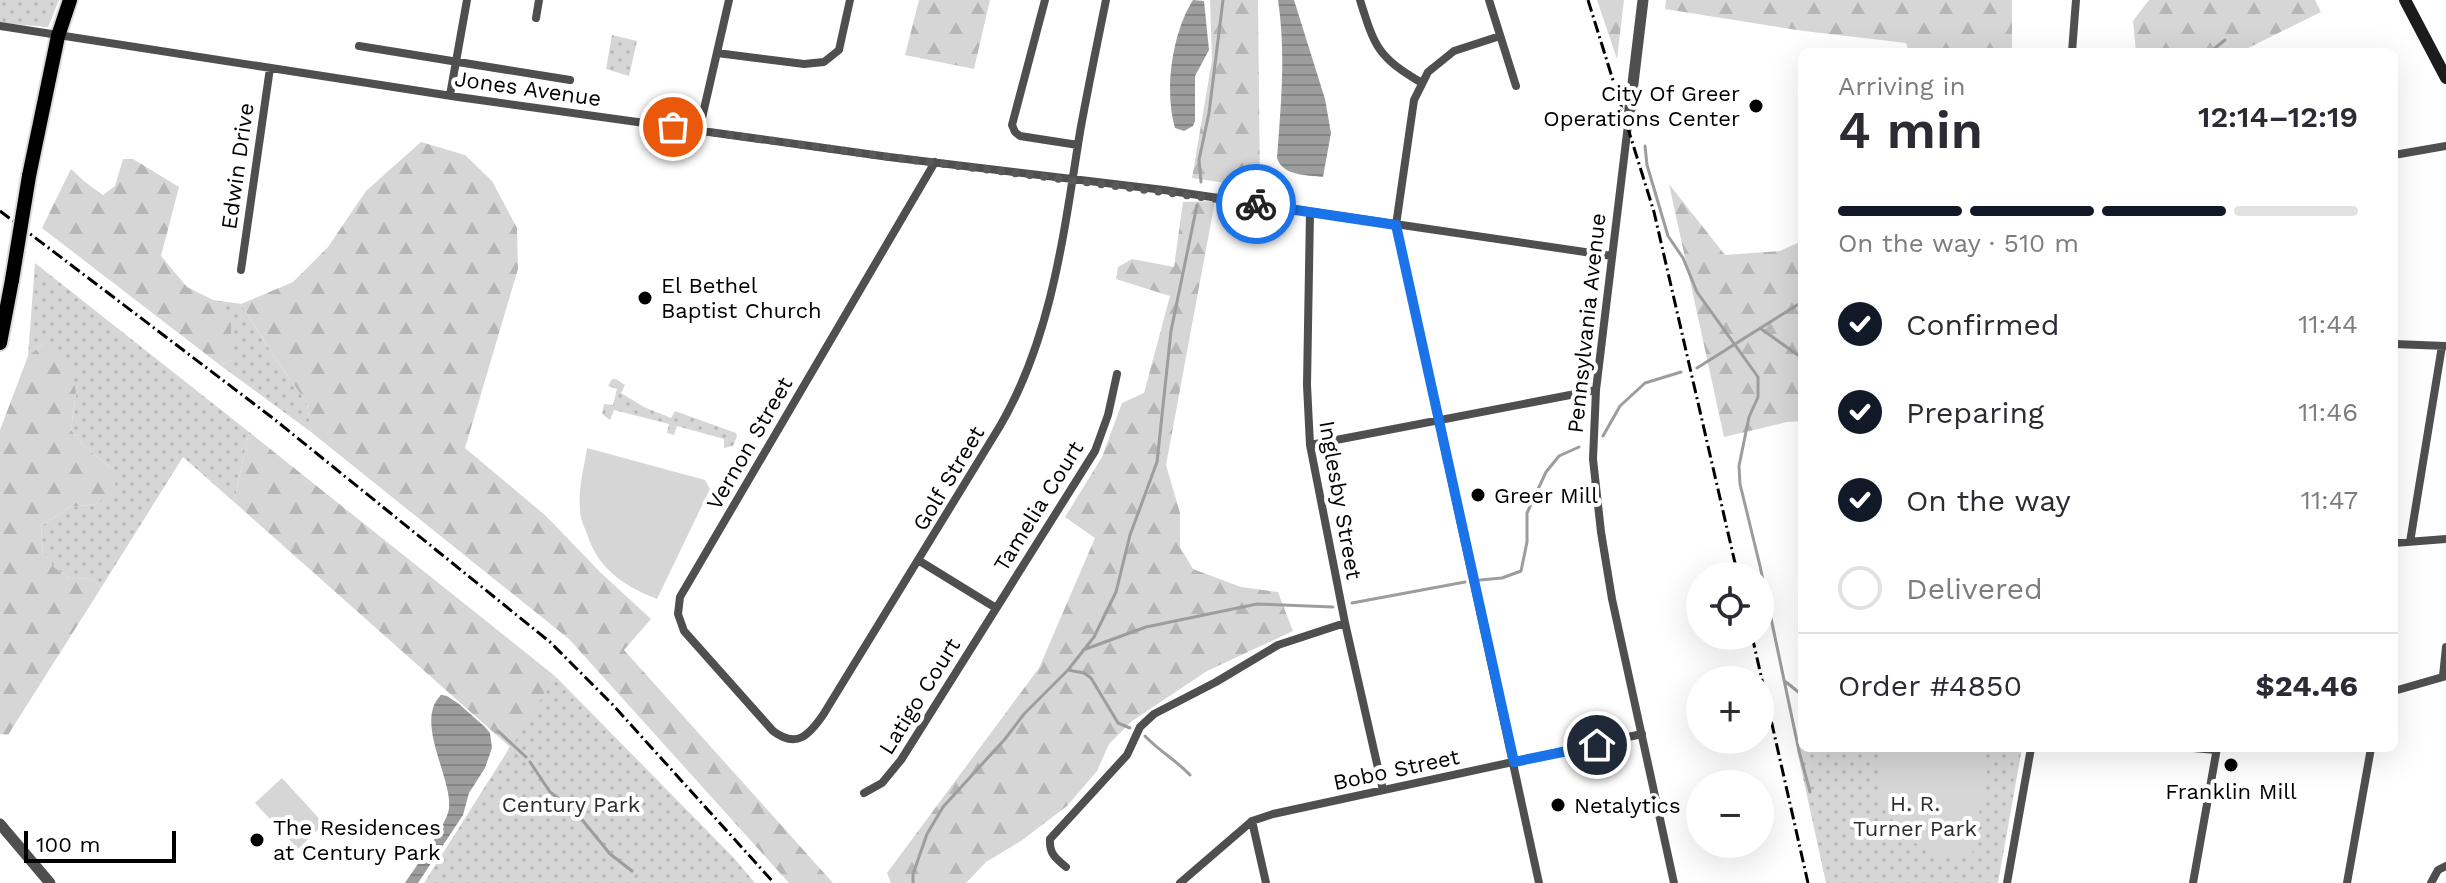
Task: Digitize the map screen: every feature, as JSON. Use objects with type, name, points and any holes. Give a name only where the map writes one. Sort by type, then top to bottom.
[{"type":"main road","points":[[0,343],[29,176],[58,36],[70,0]]},
{"type":"main road","points":[[2405,0],[2446,78]]},
{"type":"street","points":[[450,95],[467,0]]},
{"type":"street","points":[[536,18],[539,0]]},
{"type":"street","points":[[699,131],[729,0]]},
{"type":"street","points":[[717,53],[804,64],[824,62],[839,50],[850,0]]},
{"type":"street","points":[[1045,0],[1012,125],[1020,136],[1078,145]]},
{"type":"street","name":"Golf Street","points":[[773,731],[791,740],[812,731],[851,672],[1024,382],[1047,305],[1071,200],[1078,145],[1106,0]]},
{"type":"street","points":[[1360,0],[1377,47],[1393,66],[1422,83]]},
{"type":"street","points":[[1489,0],[1516,86]]},
{"type":"street","name":"Pennsylvania Avenue","points":[[1643,0],[1596,390],[1593,459],[1612,599],[1674,883]]},
{"type":"street","points":[[2072,48],[2076,0]]},
{"type":"street","name":"Jones Avenue","points":[[0,26],[699,131],[1073,179],[1612,256]]},
{"type":"street","points":[[1500,36],[1454,51],[1428,72],[1414,100],[1396,225],[1539,883]]},
{"type":"street","points":[[359,46],[570,80]]},
{"type":"street","name":"Edwin Drive","points":[[241,270],[270,68]]},
{"type":"street","points":[[2398,154],[2446,146]]},
{"type":"street","name":"Vernon Street","points":[[773,731],[684,631],[678,614],[680,597],[935,162]]},
{"type":"street","name":"Inglesby Street","points":[[1310,212],[1307,385],[1310,445],[1345,623],[1383,790]]},
{"type":"street","points":[[2398,344],[2444,346],[2410,542]]},
{"type":"street","name":"Tamelia Court","points":[[996,608],[1095,451],[1108,415],[1117,374]]},
{"type":"street","points":[[1310,445],[1596,390]]},
{"type":"street","points":[[2398,543],[2446,539]]},
{"type":"street","points":[[918,560],[996,608]]},
{"type":"street","name":"Latigo Court","points":[[864,793],[882,783],[901,760],[996,608]]},
{"type":"street","points":[[1066,867],[1054,858],[1049,849],[1050,839],[1127,755],[1140,727],[1154,714],[1278,645],[1345,623]]},
{"type":"street","points":[[2398,690],[2445,676],[2446,647]]},
{"type":"street","name":"Bobo Street","points":[[1180,883],[1252,821],[1273,814],[1642,734]]},
{"type":"street","points":[[2007,883],[2030,752]]},
{"type":"street","points":[[2193,883],[2215,752]]},
{"type":"street","points":[[2347,883],[2370,752]]},
{"type":"street","points":[[1252,821],[1266,883]]},
{"type":"street","points":[[0,824],[6,837],[50,883]]},
{"type":"street","points":[[2431,883],[2438,870],[2446,866]]},
{"type":"green space","points":[[0,0],[59,0],[48,27],[0,23]]},
{"type":"green space","points":[[919,0],[990,0],[974,69],[905,55]]},
{"type":"green space","points":[[1210,0],[1258,0],[1260,188],[1192,178],[1212,60]]},
{"type":"green space","points":[[1597,0],[1624,0],[1617,59]]},
{"type":"green space","points":[[1666,0],[2012,0],[2012,48],[1908,48],[1906,43],[1665,9]]},
{"type":"green space","points":[[2149,0],[2315,0],[2321,12],[2248,48],[2136,48],[2133,21]]},
{"type":"green space","points":[[612,35],[637,41],[629,76],[606,69]]},
{"type":"green space","points":[[421,142],[465,155],[492,181],[517,228],[518,269],[465,448],[546,516],[651,619],[624,650],[833,883],[789,883],[569,639],[311,432],[307,403],[241,304],[293,282],[328,247],[366,191]]},
{"type":"green space","points":[[123,159],[133,159],[179,187],[161,256],[187,287],[213,300],[231,320],[231,360],[220,365],[42,228],[71,169],[103,195],[115,186]]},
{"type":"green space","points":[[1669,184],[1725,255],[1780,251],[1798,243],[1798,421],[1724,437]]},
{"type":"green space","points":[[1215,201],[1166,465],[1180,513],[1180,547],[1193,569],[1241,587],[1278,592],[1293,631],[1207,671],[1132,721],[1109,744],[1097,771],[1067,806],[1021,841],[986,862],[966,883],[891,883],[887,873],[1039,668],[1095,538],[1065,517],[1102,457],[1122,403],[1144,393],[1170,296],[1116,279],[1118,267],[1132,259],[1174,267],[1183,202]]},
{"type":"green space","points":[[35,263],[249,432],[234,502],[183,457],[101,588],[92,578],[70,579],[55,568],[43,553],[41,526],[70,507],[97,504],[113,470],[83,445],[71,430],[76,392],[46,342],[28,356]]},
{"type":"green space","points":[[213,300],[241,304],[307,403],[311,432],[220,365],[231,360]]},
{"type":"green space","points":[[46,342],[70,363],[76,392],[71,430],[83,445],[113,470],[116,488],[97,504],[70,507],[41,526],[43,553],[55,568],[70,579],[92,578],[101,588],[8,735],[0,734],[0,430],[28,356]]},
{"type":"green space","points":[[612,379],[625,385],[621,393],[644,407],[671,418],[675,411],[736,433],[733,446],[724,448],[724,439],[677,426],[674,435],[667,433],[669,424],[614,410],[610,420],[602,414],[604,404],[613,405],[617,389],[608,386]]},
{"type":"green space","points":[[249,432],[555,676],[511,748],[234,502]]},
{"type":"green space","points":[[587,448],[705,480],[710,489],[657,599],[614,575],[592,546],[581,519],[580,502]]},
{"type":"green space","name":"Century Park","points":[[555,676],[734,858],[755,883],[424,883]]},
{"type":"green space","name":"H. R. Turner Park","points":[[1797,750],[2021,752],[1998,883],[1826,883]]},
{"type":"green space","points":[[1885,752],[1982,753],[1988,763],[1972,855],[1930,851],[1903,833],[1886,808],[1880,779]]},
{"type":"green space","points":[[282,778],[324,824],[298,849],[255,803]]},
{"type":"shaded area","points":[[1193,0],[1204,1],[1209,50],[1195,76],[1195,121],[1184,131],[1175,128],[1170,80],[1175,45]]},
{"type":"shaded area","points":[[1278,0],[1294,0],[1325,99],[1331,133],[1323,177],[1290,171],[1277,158],[1282,59]]},
{"type":"shaded area","points":[[441,695],[459,704],[485,727],[490,733],[492,748],[485,768],[469,793],[463,815],[418,883],[405,883],[437,834],[449,808],[432,734],[434,706]]},
{"type":"waterway","points":[[1201,182],[1199,160],[1209,113],[1223,0]]},
{"type":"waterway","points":[[2215,48],[2225,40]]},
{"type":"waterway","points":[[1645,146],[1647,165],[1668,236],[1683,258],[1697,292],[1758,377],[1758,397],[1749,417],[1739,466],[1740,484],[1798,746]]},
{"type":"waterway","points":[[913,883],[913,874],[927,834],[943,807],[1024,714],[1068,670],[1094,637],[1116,592],[1130,535],[1157,462],[1171,331],[1197,205]]},
{"type":"waterway","points":[[1697,368],[1798,305]]},
{"type":"waterway","points":[[1760,328],[1798,355]]},
{"type":"waterway","points":[[1603,436],[1620,406],[1645,383],[1681,372]]},
{"type":"waterway","points":[[1480,580],[1502,578],[1521,571],[1527,542],[1527,513],[1546,472],[1559,456],[1579,447]]},
{"type":"waterway","points":[[1352,603],[1465,582]]},
{"type":"waterway","points":[[1083,650],[1146,627],[1257,604],[1333,607]]},
{"type":"waterway","points":[[1068,670],[1084,673],[1091,678],[1118,723],[1130,728]]},
{"type":"waterway","points":[[1786,682],[1798,692]]},
{"type":"waterway","points":[[498,731],[526,757]]},
{"type":"waterway","points":[[1145,736],[1190,775]]},
{"type":"waterway","points":[[1799,752],[1810,792]]},
{"type":"waterway","points":[[530,762],[550,792],[575,811],[610,854],[632,871]]},
{"type":"railway","points":[[1588,0],[1654,212],[1735,562]]},
{"type":"railway","points":[[0,211],[274,419],[550,642],[613,705],[774,883]]},
{"type":"railway","points":[[1755,650],[1808,883]]},
{"type":"way so far","points":[[673,127],[1256,204]]},
{"type":"place","name":"City Of Greer Operations Center","points":[[1756,106]]},
{"type":"place","name":"El Bethel Baptist Church","points":[[645,298]]},
{"type":"place","name":"Greer Mill","points":[[1478,495]]},
{"type":"place","name":"Franklin Mill","points":[[2231,765]]},
{"type":"place","name":"Netalytics","points":[[1558,805]]},
{"type":"place","name":"The Residences at Century Park","points":[[257,840]]},
{"type":"route","points":[[1256,204],[1396,225],[1514,762],[1597,745]]}]
